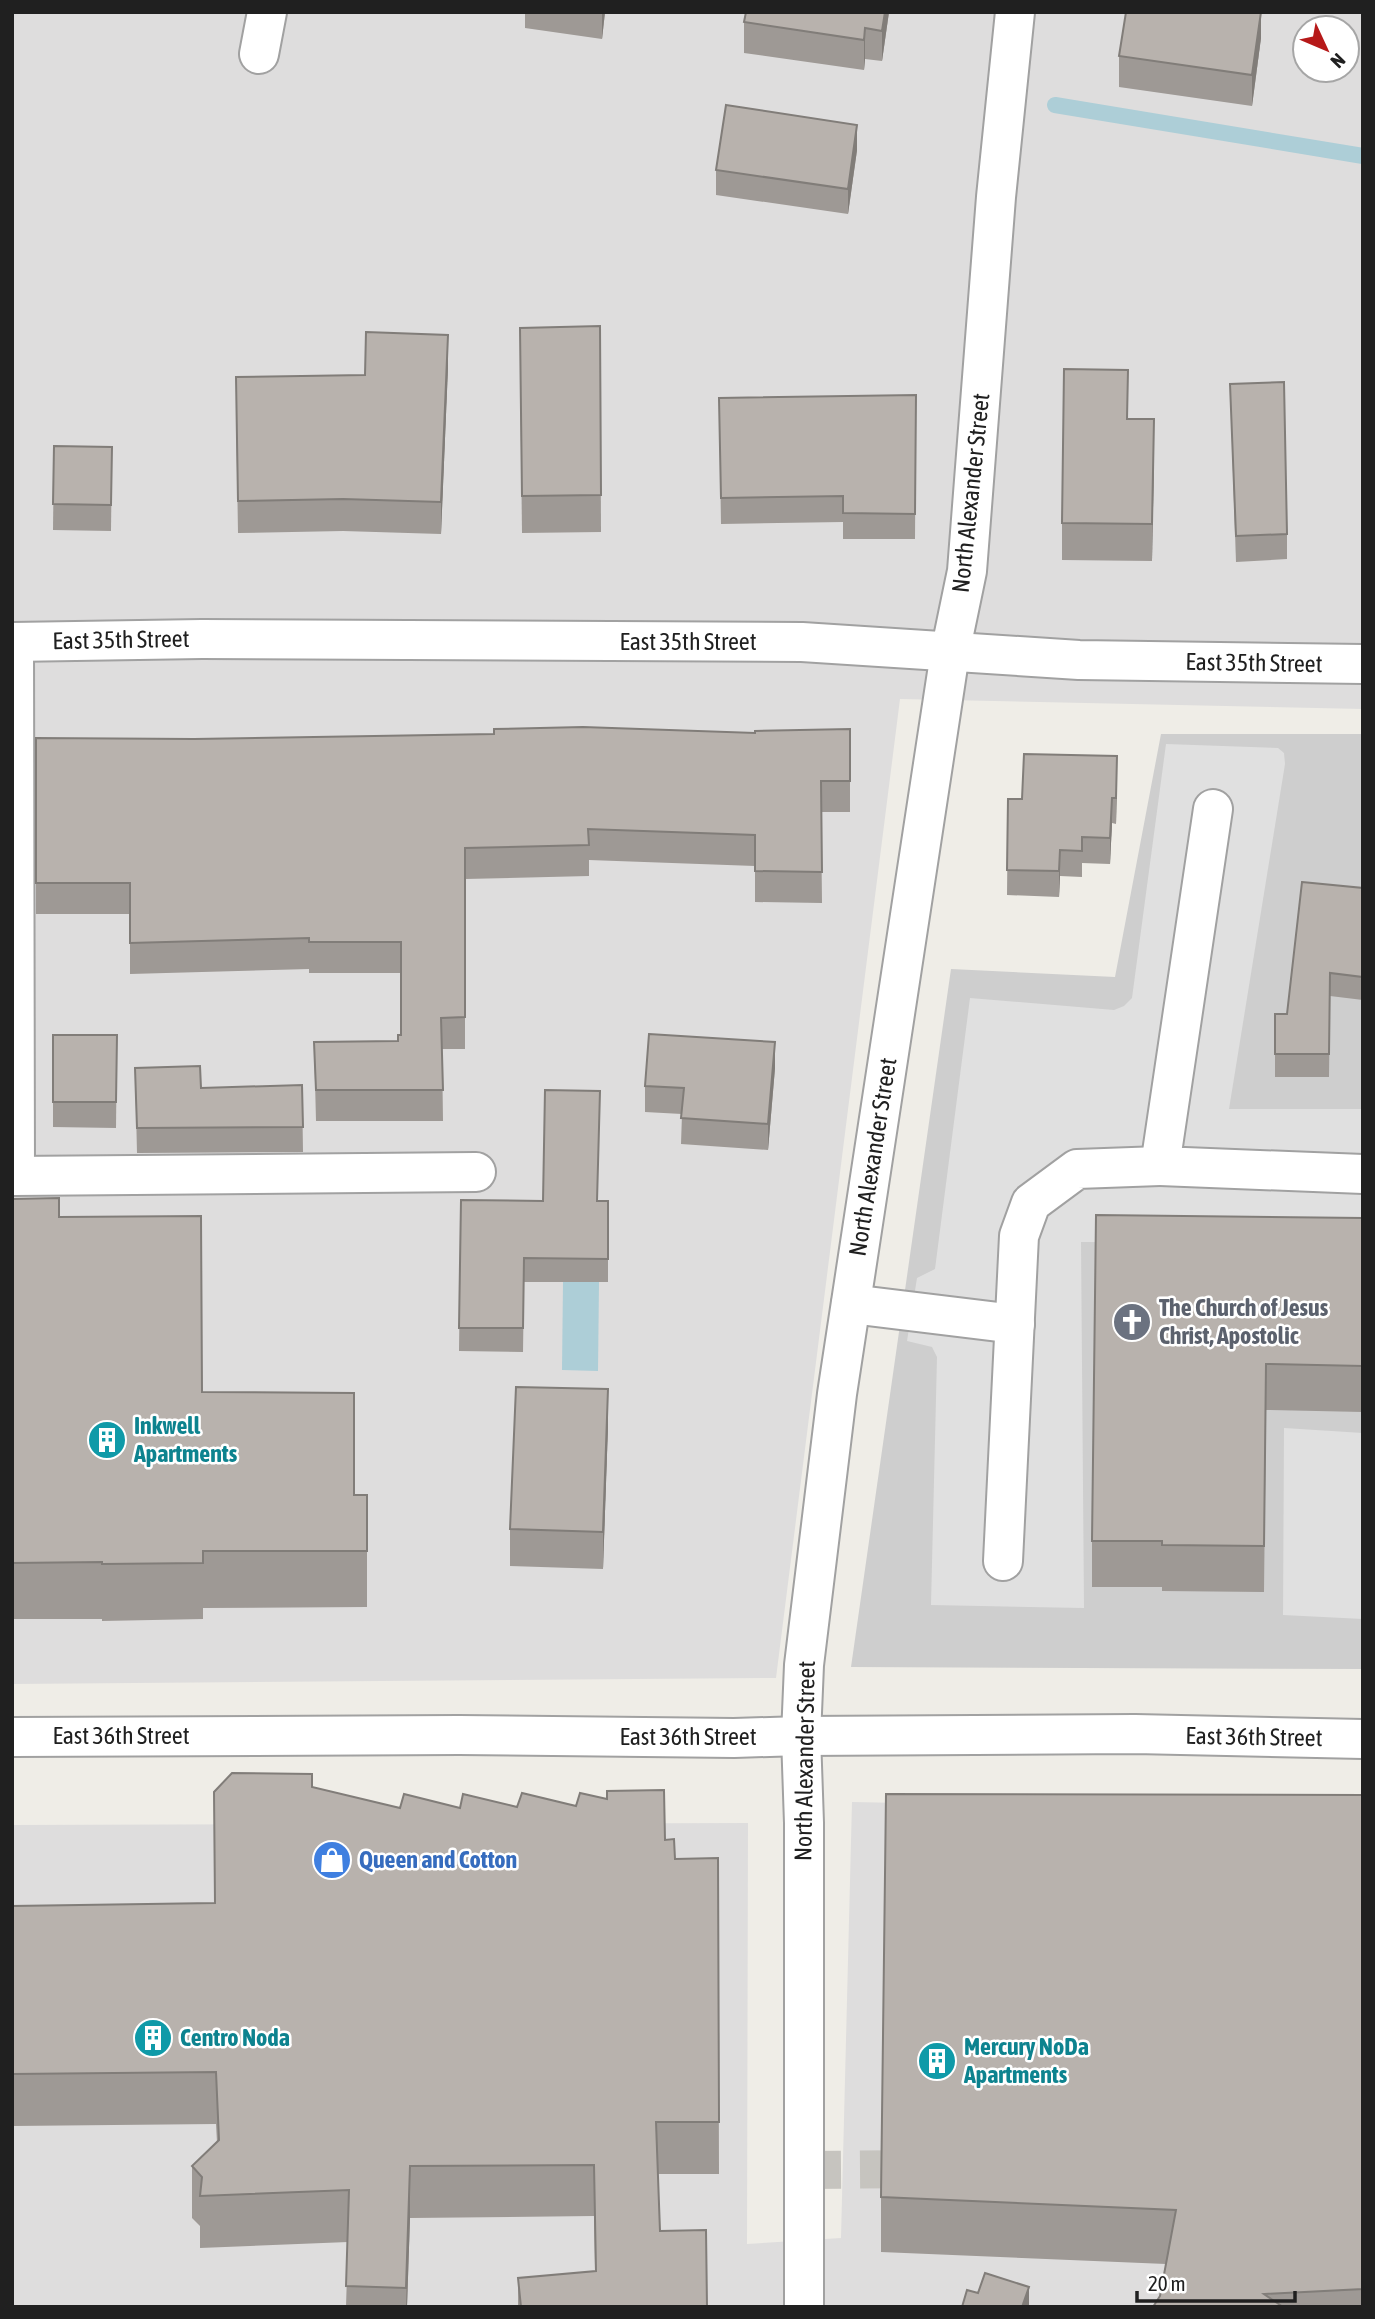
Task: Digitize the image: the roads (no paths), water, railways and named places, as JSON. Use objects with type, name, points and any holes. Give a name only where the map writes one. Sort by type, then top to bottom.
[{"type":"street","points":[[259,54],[267,12]]},
{"type":"street","name":"North Alexander Street","points":[[804,2307],[804,1823],[801,1735],[806,1651],[837,1394],[950,653],[967,571],[996,197],[1015,12]]},
{"type":"street","name":"East 35th Street","points":[[13,642],[210,639],[802,642],[1079,660],[1363,664]]},
{"type":"street","points":[[13,642],[13,1176],[476,1172]]},
{"type":"street","points":[[1160,1166],[1213,809]]},
{"type":"street","points":[[1003,1562],[1020,1236],[1031,1203],[1077,1169],[1160,1166],[1363,1174]]},
{"type":"street","points":[[851,1304],[1015,1324]]},
{"type":"street","name":"East 36th Street","points":[[12,1737],[459,1735],[734,1738],[801,1735],[1135,1734],[1363,1739]]},
{"type":"water","points":[[563,1282],[599,1282],[598,1371],[562,1370]]},
{"type":"waterway","points":[[1055,105],[1363,156]]},
{"type":"tunnel","points":[[803,2170],[934,2169]]},
{"type":"place","name":"The Church of Jesus Christ, Apostolic","points":[[1132,1322]]},
{"type":"place","name":"Inkwell Apartments","points":[[107,1440]]},
{"type":"place","name":"Queen and Cotton","points":[[332,1860]]},
{"type":"place","name":"Centro Noda","points":[[153,2038]]},
{"type":"place","name":"Mercury NoDa Apartments","points":[[937,2061]]}]
